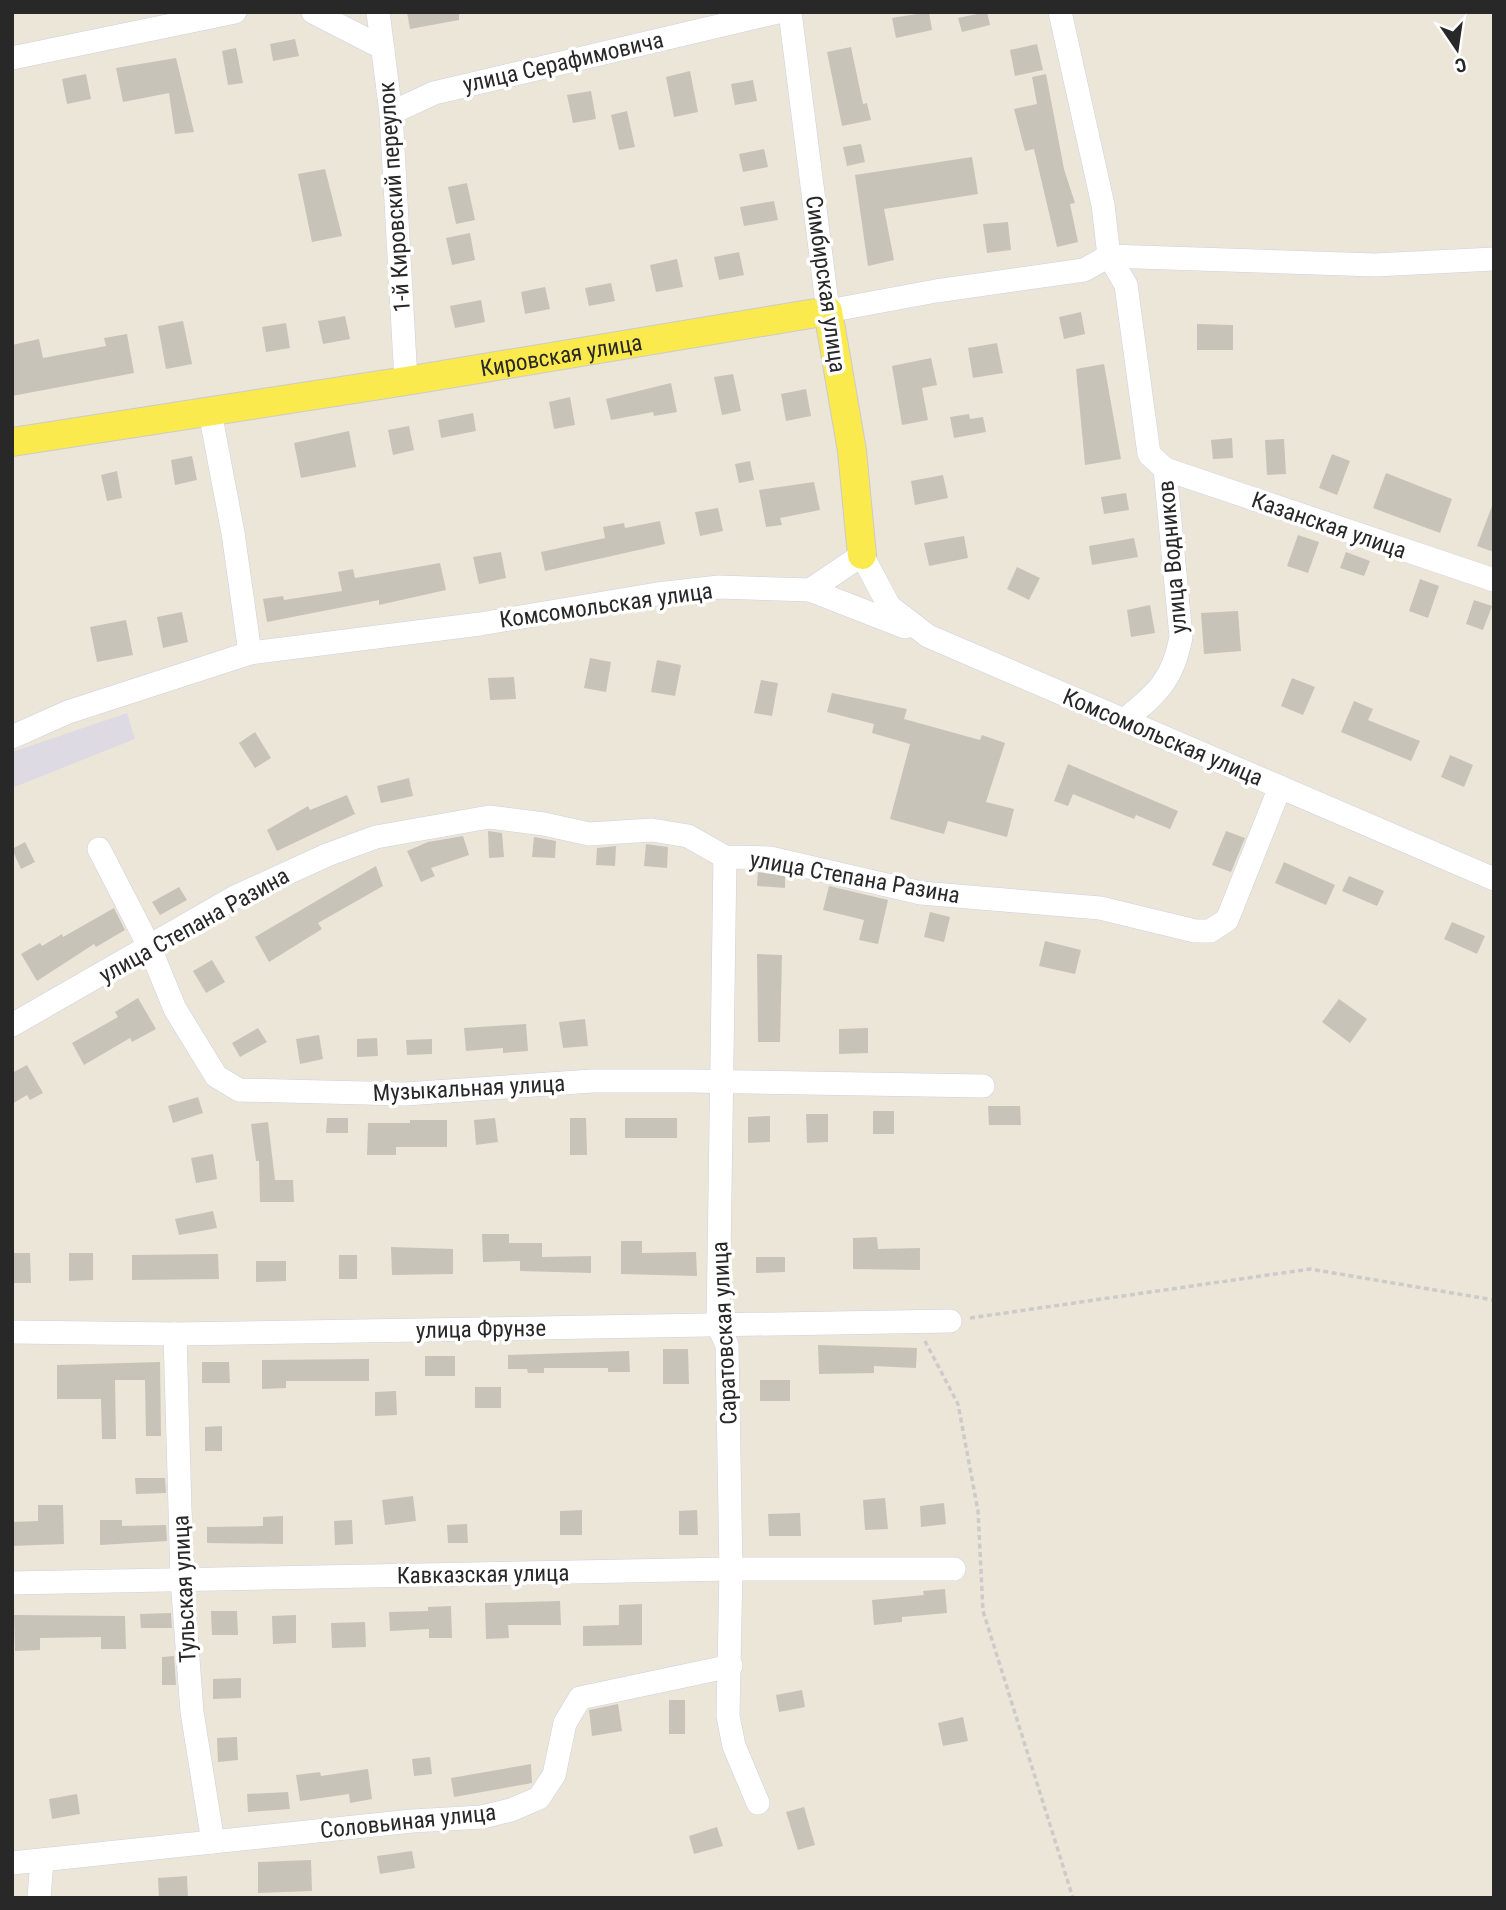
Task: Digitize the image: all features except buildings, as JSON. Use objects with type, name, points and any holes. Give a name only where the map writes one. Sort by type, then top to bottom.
[{"type":"main road","name":"Кировская улица","points":[[12,442],[406,381],[828,311]]},
{"type":"main road","name":"Симбирская улица","points":[[828,311],[852,451],[862,555]]},
{"type":"street","points":[[12,58],[235,12]]},
{"type":"street","points":[[313,12],[383,48]]},
{"type":"street","name":"1-й Кировский переулок","points":[[378,12],[391,113],[406,381]]},
{"type":"street","name":"улица Серафимовича","points":[[391,113],[434,93],[778,12]]},
{"type":"street","name":"Симбирская улица","points":[[790,12],[828,311]]},
{"type":"street","name":"улица Водников","points":[[1060,12],[1103,205],[1109,256],[1126,285],[1149,454],[1164,469],[1181,637],[1176,661],[1158,694],[1124,720]]},
{"type":"street","points":[[1109,256],[1375,265],[1494,259]]},
{"type":"street","name":"Кировская улица","points":[[828,311],[936,291],[1084,270],[1109,256]]},
{"type":"street","points":[[210,412],[233,533],[250,653]]},
{"type":"street","name":"Казанская улица","points":[[1164,469],[1494,580]]},
{"type":"street","points":[[810,590],[862,555]]},
{"type":"street","name":"Комсомольская улица","points":[[862,555],[889,606],[928,636]]},
{"type":"street","name":"Комсомольская улица","points":[[12,737],[68,712],[250,653],[480,624],[719,587],[810,590],[928,636],[1494,879]]},
{"type":"street","name":"улица Степана Разина","points":[[12,1026],[235,897],[327,855],[376,837],[489,817],[544,824],[589,834],[652,830],[688,836],[725,857],[770,858],[921,893],[1100,908],[1173,926],[1210,931],[1227,920],[1280,788]]},
{"type":"street","name":"Музыкальная улица","points":[[99,849],[150,948],[175,1009],[216,1076],[239,1090],[405,1094],[592,1081],[982,1086]]},
{"type":"street","name":"Саратовская улица","points":[[725,857],[720,1083],[719,1325],[727,1345],[731,1569],[728,1716],[734,1746],[758,1803]]},
{"type":"street","name":"улица Фрунзе","points":[[12,1332],[175,1334],[950,1321]]},
{"type":"street","name":"Тульская улица","points":[[175,1334],[181,1579],[192,1712],[213,1842]]},
{"type":"street","name":"Кавказская улица","points":[[12,1583],[731,1569],[954,1569]]},
{"type":"street","name":"Соловьиная улица","points":[[12,1863],[412,1821],[482,1817],[512,1810],[539,1797],[554,1775],[565,1723],[580,1698],[731,1665]]},
{"type":"street","points":[[39,1898],[41,1860]]},
{"type":"path","points":[[950,1321],[1310,1269],[1494,1300]]},
{"type":"path","points":[[914,1321],[958,1404],[978,1511],[983,1611],[1073,1898]]},
{"type":"shaded area","points":[[127,713],[135,739],[12,788],[12,752]]}]
